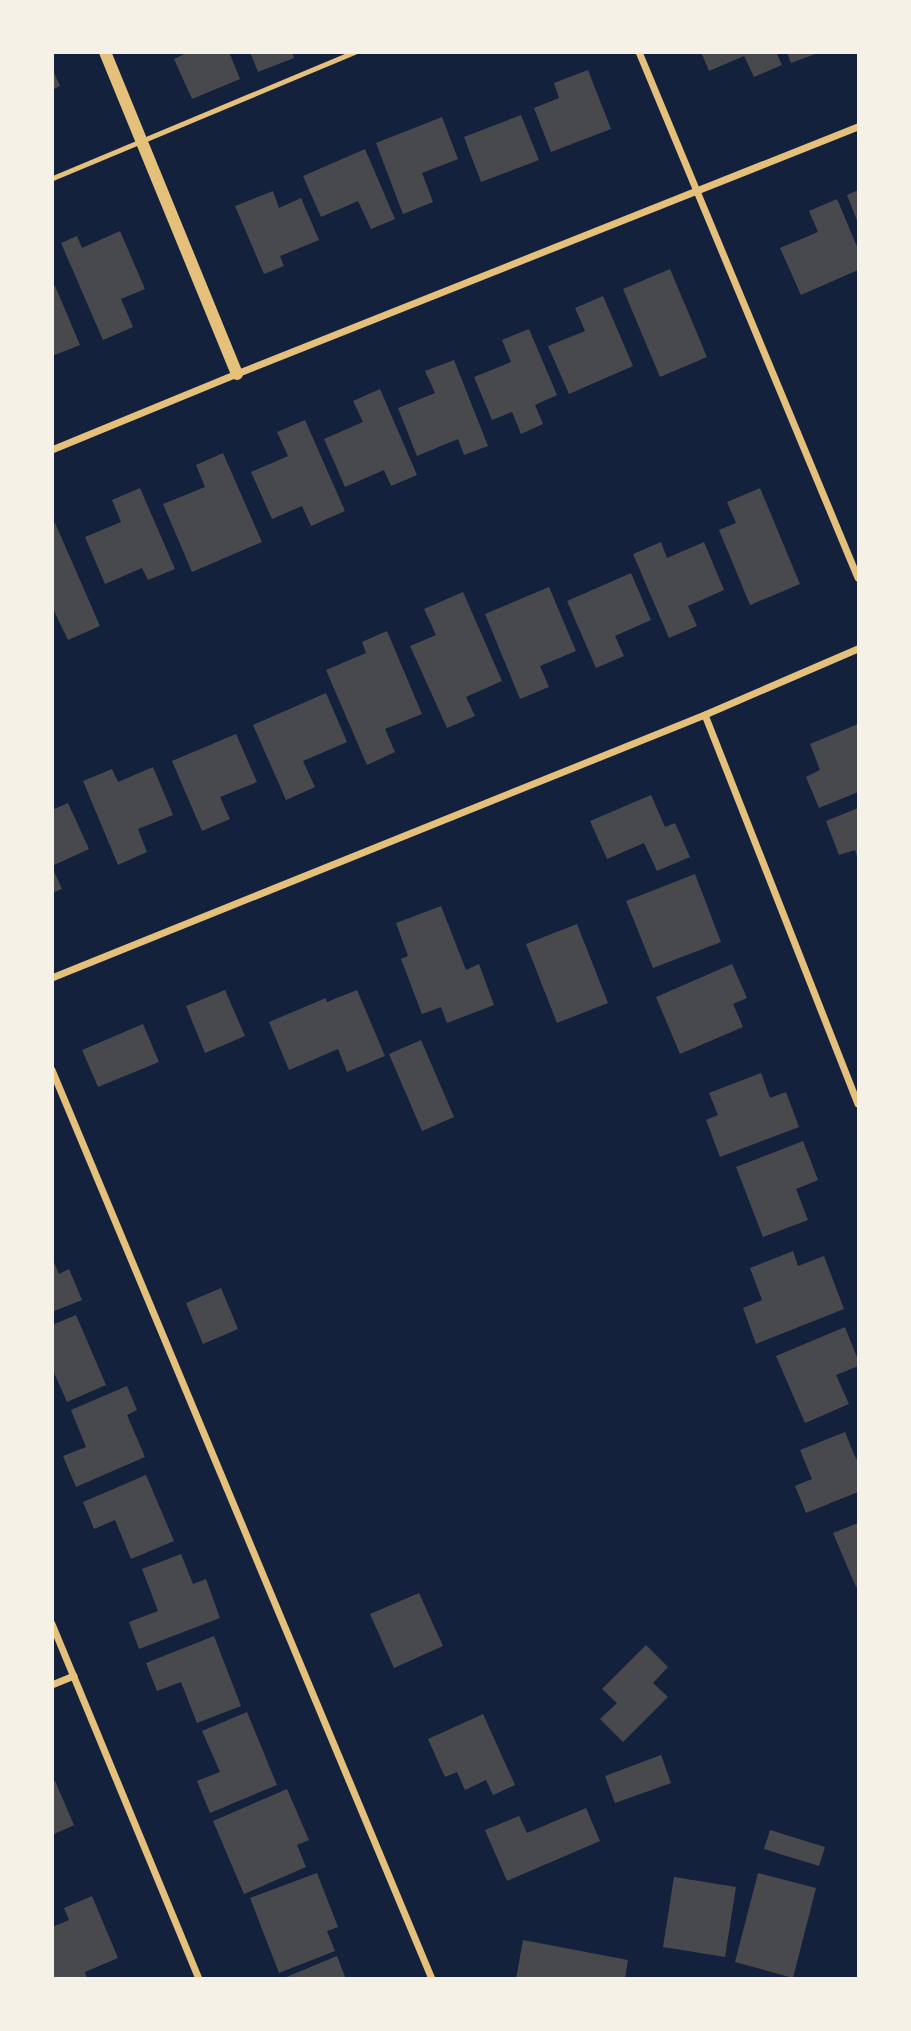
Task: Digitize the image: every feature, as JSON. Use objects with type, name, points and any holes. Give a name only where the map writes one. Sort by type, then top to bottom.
[{"type":"street","points":[[105,52],[237,374]]},
{"type":"street","points":[[639,52],[859,578]]},
{"type":"street","points":[[52,450],[859,127]]},
{"type":"street","points":[[52,978],[705,715],[859,649]]},
{"type":"street","points":[[705,715],[859,1104]]},
{"type":"street","points":[[52,1070],[432,1979]]},
{"type":"street","points":[[52,1624],[199,1979]]},
{"type":"street","points":[[52,1685],[74,1676]]},
{"type":"lane","points":[[52,179],[356,52]]},
{"type":"building","points":[[189,52],[229,52],[240,79],[192,99],[174,59]]},
{"type":"building","points":[[250,52],[292,52],[294,58],[258,72]]},
{"type":"building","points":[[701,52],[776,52],[782,65],[754,77],[744,56],[709,71]]},
{"type":"building","points":[[787,52],[818,52],[818,53],[791,63]]},
{"type":"building","points":[[52,68],[60,86],[52,90]]},
{"type":"building","points":[[588,70],[611,129],[551,152],[534,108],[559,98],[554,83]]},
{"type":"building","points":[[521,115],[539,160],[481,182],[464,137]]},
{"type":"building","points":[[442,117],[458,159],[422,173],[433,202],[403,214],[376,143]]},
{"type":"building","points":[[365,149],[395,219],[371,229],[358,201],[321,217],[303,176]]},
{"type":"building","points":[[858,190],[858,223],[847,195]]},
{"type":"building","points":[[273,191],[279,208],[301,198],[319,240],[280,256],[284,266],[264,274],[235,206]]},
{"type":"building","points":[[837,199],[858,249],[858,270],[801,295],[780,248],[818,232],[809,211]]},
{"type":"building","points":[[120,231],[145,289],[121,299],[133,327],[103,340],[61,243],[77,236],[82,248]]},
{"type":"building","points":[[670,269],[707,357],[660,377],[623,289]]},
{"type":"building","points":[[55,286],[80,345],[52,356],[52,287]]},
{"type":"building","points":[[603,296],[633,366],[569,394],[548,346],[585,331],[575,308]]},
{"type":"building","points":[[529,329],[557,395],[535,405],[543,424],[521,434],[512,412],[492,420],[474,377],[511,362],[502,340]]},
{"type":"building","points":[[454,360],[488,446],[464,455],[458,439],[417,456],[398,408],[435,393],[425,371]]},
{"type":"building","points":[[380,389],[417,475],[391,486],[384,470],[345,487],[324,439],[363,422],[353,401]]},
{"type":"building","points":[[305,420],[345,511],[311,526],[302,506],[272,519],[251,472],[288,456],[277,432]]},
{"type":"building","points":[[223,453],[262,542],[192,572],[163,504],[205,487],[196,465]]},
{"type":"building","points":[[140,488],[175,569],[148,580],[142,568],[105,584],[85,537],[121,522],[112,500]]},
{"type":"building","points":[[760,488],[800,584],[750,605],[719,530],[736,523],[727,502]]},
{"type":"building","points":[[55,523],[100,626],[68,640],[52,607],[52,524]]},
{"type":"building","points":[[661,542],[667,558],[704,542],[724,590],[688,606],[697,626],[669,638],[633,554]]},
{"type":"building","points":[[631,573],[651,620],[615,636],[624,656],[596,668],[567,601]]},
{"type":"building","points":[[549,587],[576,651],[540,666],[549,687],[520,699],[485,614]]},
{"type":"building","points":[[463,592],[502,681],[466,697],[475,716],[447,728],[410,646],[436,635],[424,609]]},
{"type":"building","points":[[387,631],[422,714],[385,729],[395,752],[367,765],[326,670],[366,653],[362,642]]},
{"type":"building","points":[[326,693],[347,742],[303,761],[315,787],[286,800],[253,725]]},
{"type":"building","points":[[858,724],[858,792],[819,808],[806,777],[820,770],[810,744]]},
{"type":"building","points":[[236,734],[257,782],[220,797],[230,819],[202,831],[172,761]]},
{"type":"building","points":[[153,767],[173,815],[138,829],[147,852],[118,865],[83,781],[112,769],[118,782]]},
{"type":"building","points":[[651,795],[665,827],[675,823],[690,857],[657,871],[644,843],[607,859],[590,821]]},
{"type":"building","points":[[68,803],[89,849],[52,866],[52,810]]},
{"type":"building","points":[[858,808],[858,859],[855,850],[839,855],[826,821]]},
{"type":"building","points":[[52,867],[62,889],[52,893]]},
{"type":"building","points":[[695,874],[721,942],[653,968],[626,901]]},
{"type":"building","points":[[441,906],[466,970],[479,964],[494,1005],[447,1023],[441,1007],[422,1014],[401,959],[408,956],[396,923]]},
{"type":"building","points":[[577,924],[608,1003],[557,1023],[526,944]]},
{"type":"building","points":[[732,964],[747,998],[733,1004],[743,1027],[680,1054],[656,997]]},
{"type":"building","points":[[225,990],[245,1036],[205,1053],[186,1006]]},
{"type":"building","points":[[357,990],[385,1056],[347,1072],[338,1049],[289,1070],[269,1022],[326,998],[327,1002]]},
{"type":"building","points":[[143,1024],[159,1062],[98,1087],[82,1050]]},
{"type":"building","points":[[421,1040],[454,1117],[422,1131],[389,1054]]},
{"type":"building","points":[[761,1073],[770,1098],[786,1092],[799,1127],[720,1157],[706,1120],[718,1115],[709,1093]]},
{"type":"building","points":[[803,1141],[818,1180],[796,1189],[808,1220],[763,1237],[736,1167]]},
{"type":"building","points":[[793,1251],[798,1266],[824,1256],[844,1309],[756,1344],[743,1308],[762,1300],[750,1268]]},
{"type":"building","points":[[52,1258],[59,1274],[69,1269],[82,1300],[52,1312]]},
{"type":"building","points":[[221,1288],[238,1329],[203,1344],[186,1303]]},
{"type":"building","points":[[76,1315],[106,1385],[67,1402],[52,1368],[52,1325]]},
{"type":"building","points":[[845,1327],[858,1366],[836,1375],[849,1404],[805,1423],[776,1356]]},
{"type":"building","points":[[127,1386],[137,1410],[127,1415],[145,1457],[76,1487],[63,1456],[86,1447],[71,1410]]},
{"type":"building","points":[[845,1432],[856,1459],[858,1458],[858,1492],[806,1513],[795,1486],[812,1479],[800,1450]]},
{"type":"building","points":[[146,1475],[174,1541],[131,1559],[115,1520],[94,1529],[83,1502]]},
{"type":"building","points":[[858,1523],[858,1585],[856,1587],[833,1533]]},
{"type":"building","points":[[181,1554],[193,1584],[206,1579],[220,1618],[139,1649],[129,1622],[158,1611],[142,1569]]},
{"type":"building","points":[[419,1593],[443,1646],[394,1668],[370,1614]]},
{"type":"building","points":[[214,1636],[241,1706],[197,1723],[181,1682],[157,1691],[146,1663]]},
{"type":"building","points":[[646,1645],[668,1667],[653,1683],[668,1697],[623,1742],[600,1719],[617,1703],[602,1689]]},
{"type":"building","points":[[247,1712],[277,1785],[210,1813],[197,1781],[220,1772],[202,1731]]},
{"type":"building","points":[[483,1714],[515,1785],[493,1795],[486,1780],[465,1790],[457,1772],[445,1777],[428,1739]]},
{"type":"building","points":[[661,1755],[671,1783],[615,1803],[605,1776]]},
{"type":"building","points":[[55,1781],[74,1825],[52,1835],[52,1782]]},
{"type":"building","points":[[287,1789],[309,1840],[297,1845],[306,1867],[244,1894],[213,1821]]},
{"type":"building","points":[[586,1808],[600,1841],[507,1881],[485,1830],[519,1816],[527,1833]]},
{"type":"building","points":[[770,1830],[825,1847],[819,1866],[764,1849]]},
{"type":"building","points":[[317,1873],[338,1927],[327,1931],[335,1951],[279,1973],[250,1898]]},
{"type":"building","points":[[758,1873],[816,1888],[793,1978],[735,1962]]},
{"type":"building","points":[[674,1877],[736,1887],[725,1957],[663,1947]]},
{"type":"building","points":[[92,1896],[118,1958],[85,1972],[87,1979],[52,1979],[52,1927],[69,1920],[64,1908]]},
{"type":"building","points":[[523,1940],[628,1960],[625,1979],[516,1979]]},
{"type":"building","points":[[337,1956],[346,1979],[284,1978]]}]
